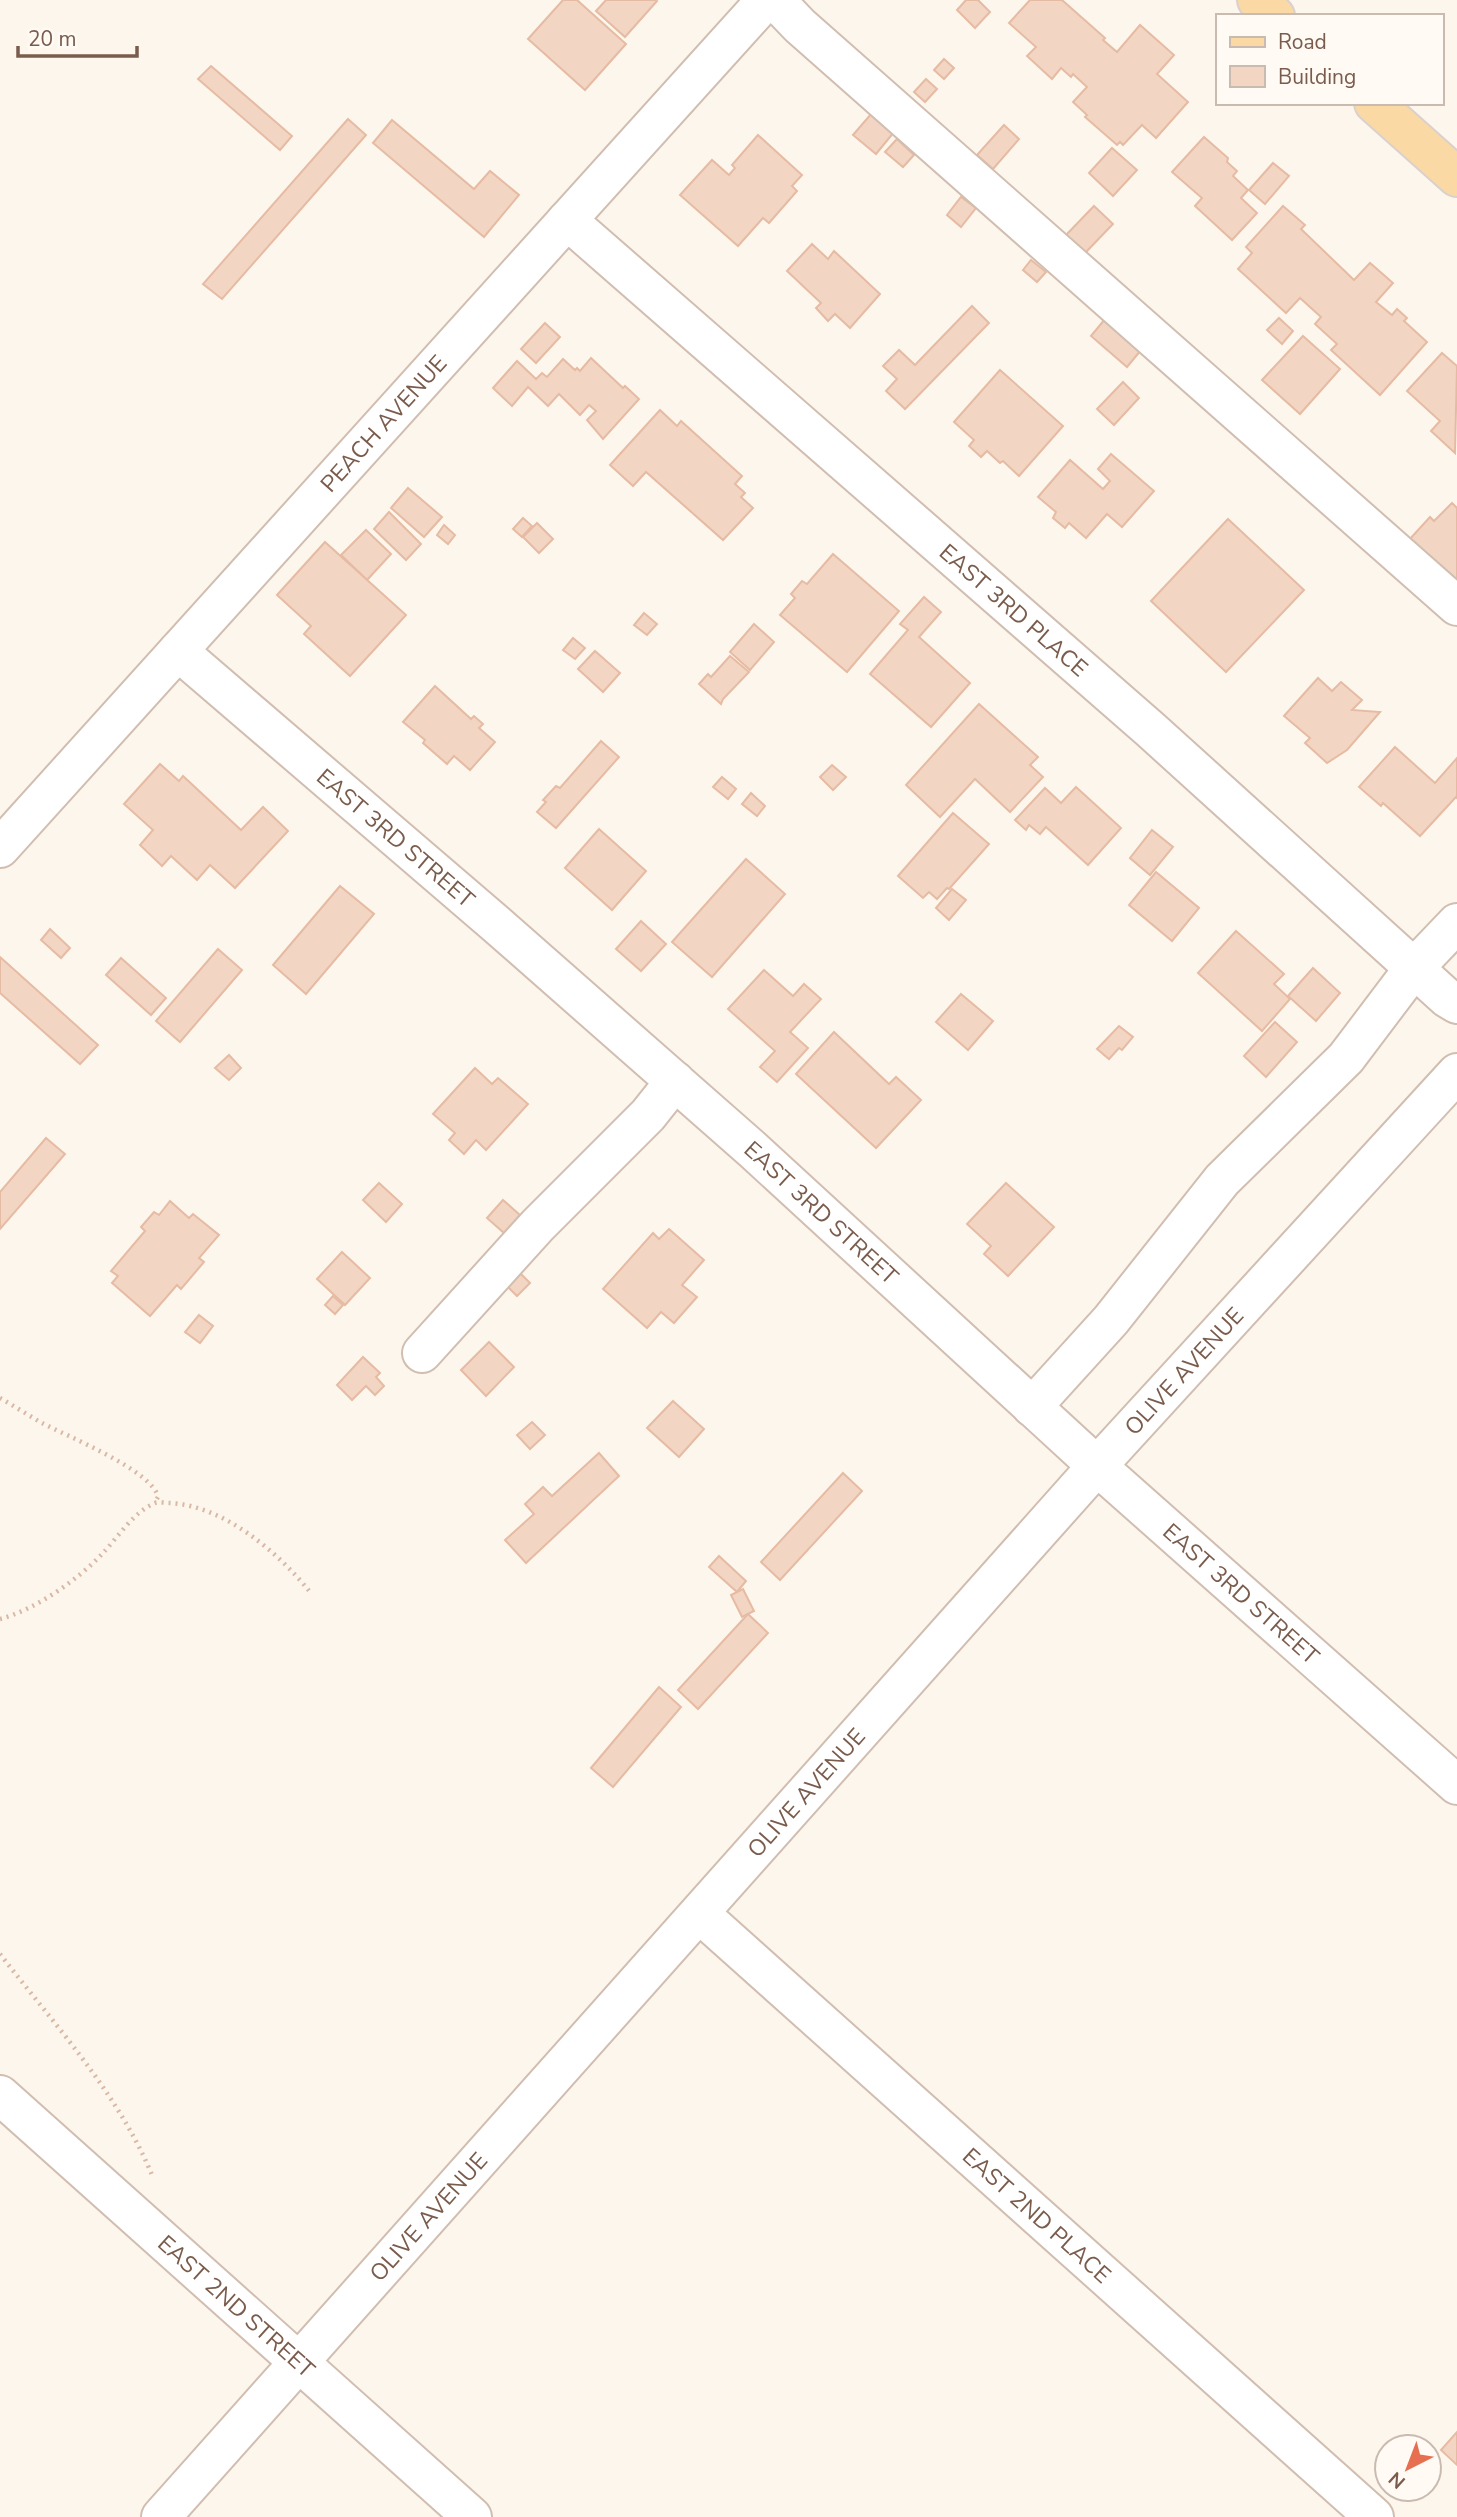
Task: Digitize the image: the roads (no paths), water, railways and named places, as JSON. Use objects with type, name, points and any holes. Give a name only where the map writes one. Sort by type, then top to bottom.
[{"type":"main road","points":[[1257,0],[1273,14]]},
{"type":"main road","points":[[1376,105],[1457,177]]},
{"type":"street","name":"PEACH AVENUE","points":[[0,848],[766,0]]},
{"type":"street","points":[[775,0],[800,26],[1457,606]]},
{"type":"street","name":"EAST 3RD PLACE","points":[[567,220],[1151,730],[1457,1004]]},
{"type":"street","name":"EAST 3RD STREET","points":[[177,651],[486,915],[752,1150],[1097,1466],[1457,1785]]},
{"type":"street","points":[[1032,1407],[1111,1320],[1222,1180],[1346,1058],[1414,968],[1457,923]]},
{"type":"street","name":"OLIVE AVENUE","points":[[161,2517],[1097,1466],[1457,1073]]},
{"type":"street","points":[[422,1353],[538,1226],[648,1115],[675,1082]]},
{"type":"street","name":"EAST 2ND PLACE","points":[[700,1914],[1374,2517]]},
{"type":"street","name":"EAST 2ND STREET","points":[[0,2095],[472,2517]]}]
